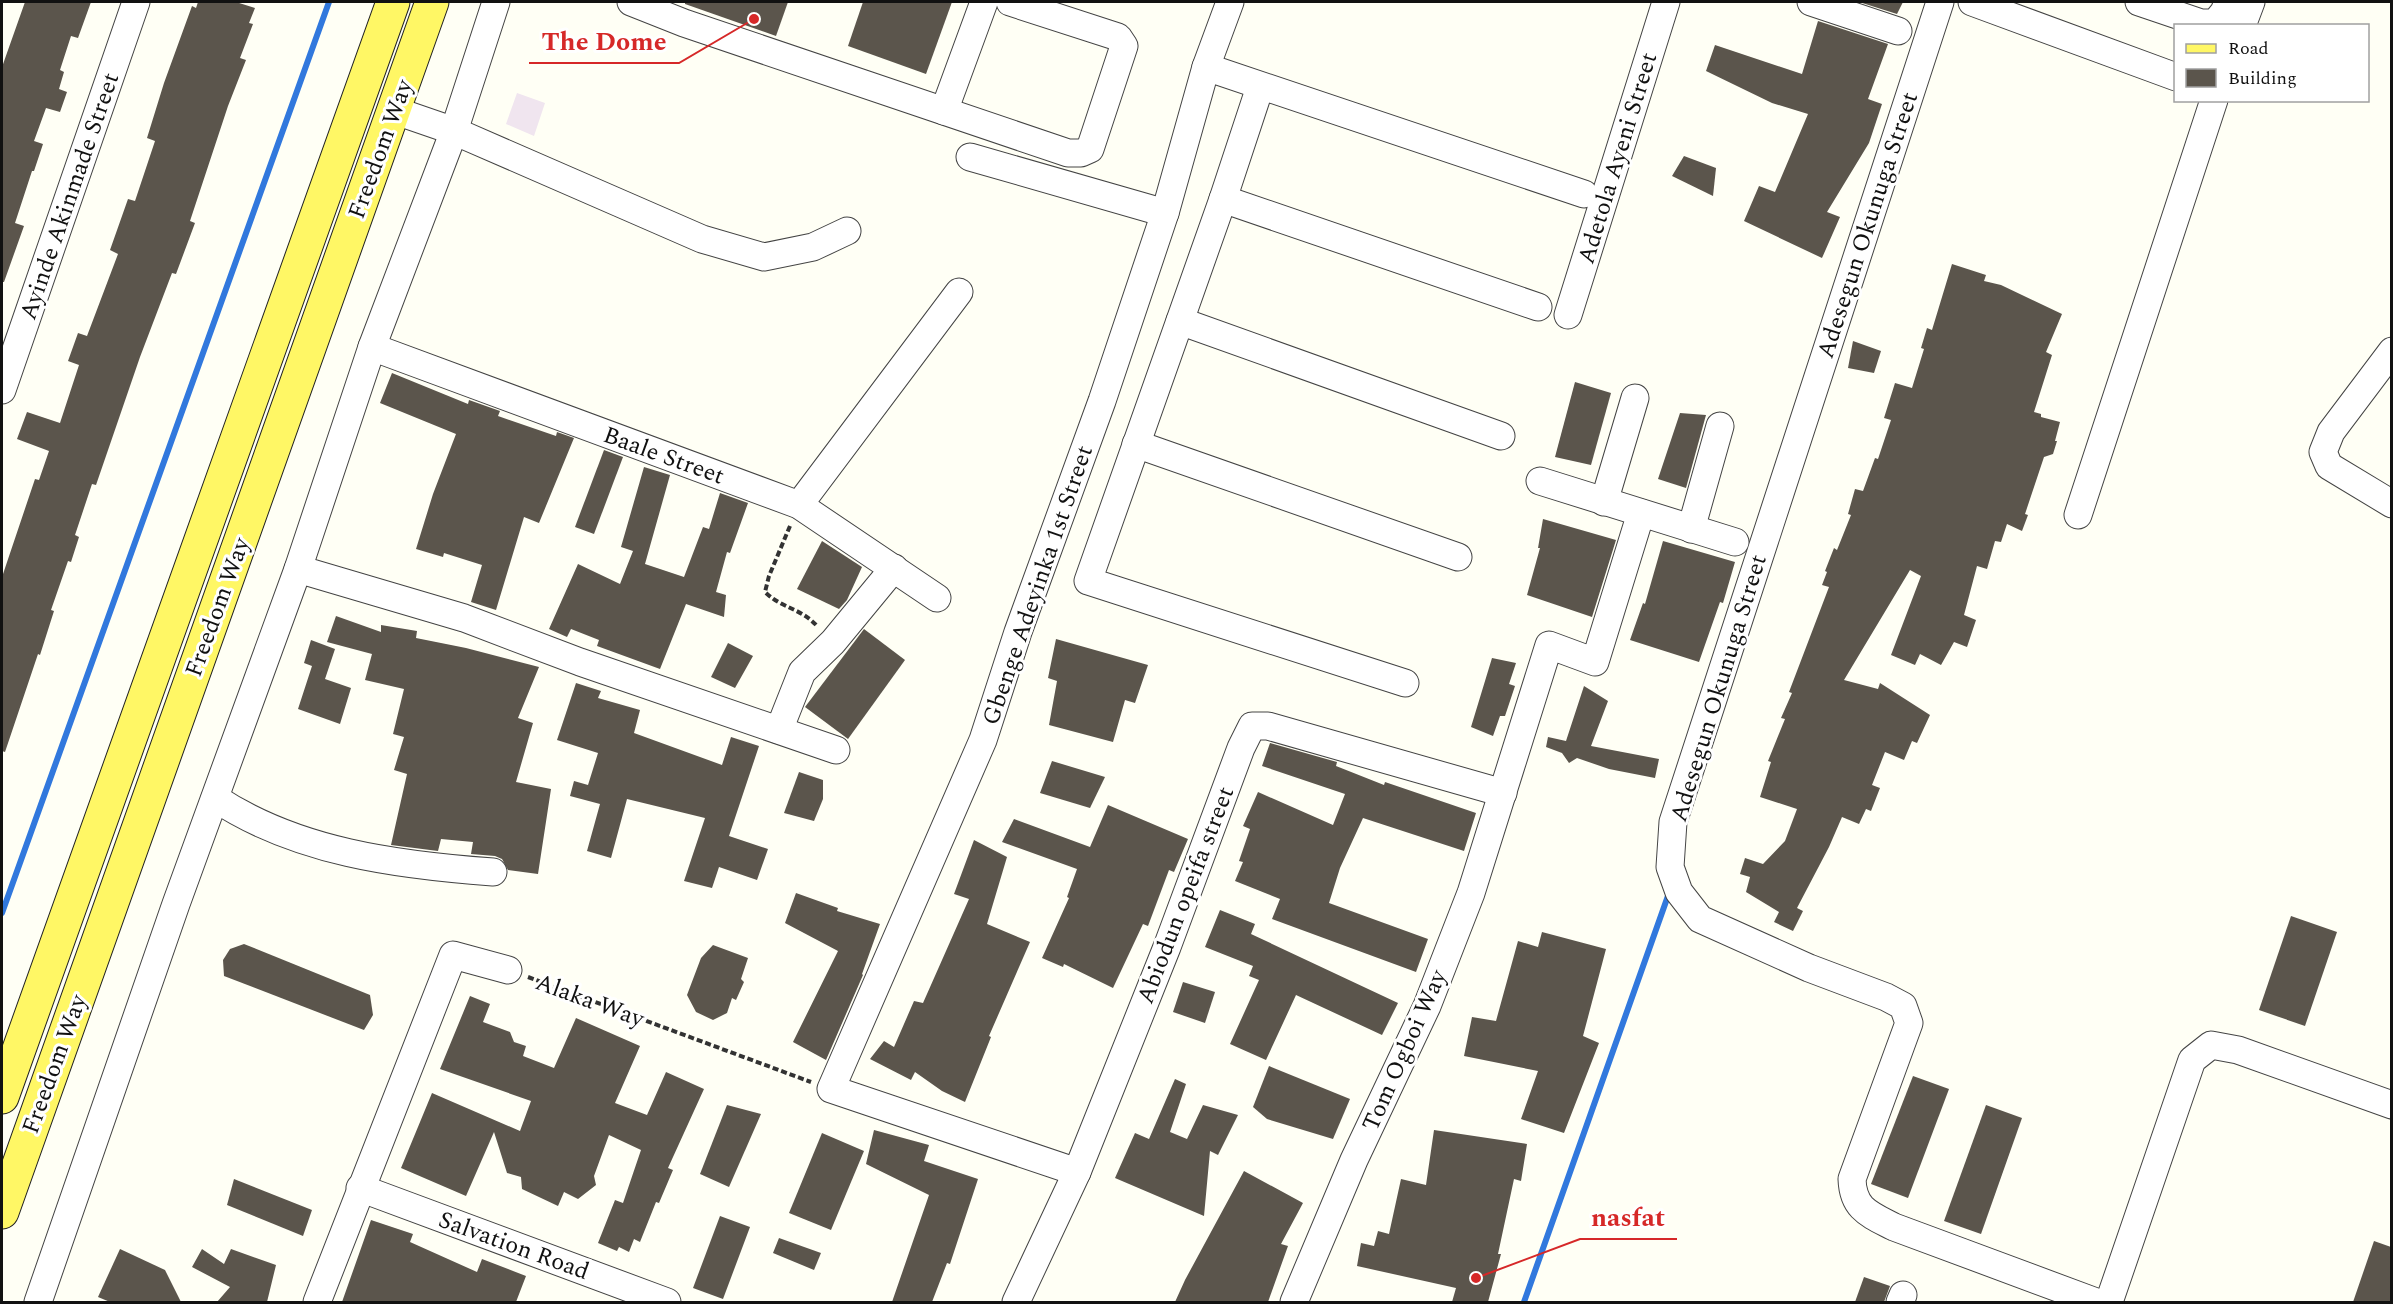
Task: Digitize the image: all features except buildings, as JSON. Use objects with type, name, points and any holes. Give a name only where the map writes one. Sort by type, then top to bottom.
[{"type":"main road","name":"Freedom Way","points":[[2,1097],[393,2]]},
{"type":"main road","name":"Freedom Way","points":[[2,1212],[432,2]]},
{"type":"street","name":"Ayinde Akinmade Street","points":[[2,390],[10,337],[136,2]]},
{"type":"street","points":[[38,1302],[176,904],[298,569],[372,347],[454,131],[496,2]]},
{"type":"street","points":[[631,2],[684,23],[1068,153],[1081,153],[1090,149],[1125,46],[1118,37],[1010,2]]},
{"type":"street","points":[[944,111],[984,2]]},
{"type":"street","name":"Gbenge Adeyinka 1st Street","points":[[831,1089],[984,740],[1018,632],[1102,401],[1165,213],[1206,68],[1230,2]]},
{"type":"street","name":"Adetola Ayeni Street","points":[[1568,315],[1666,2]]},
{"type":"street","points":[[1811,2],[1898,31]]},
{"type":"street","name":"Adesegun Okunuga Street","points":[[1940,2],[1673,822],[1670,867],[1679,892],[1700,919],[1809,968],[1886,997],[1903,1006],[1909,1023],[1852,1179],[1853,1196],[1869,1214],[1894,1227],[2096,1302]]},
{"type":"street","points":[[1972,2],[2035,13],[2174,77]]},
{"type":"street","points":[[2139,2],[2201,23],[2215,23],[2224,12],[2228,2]]},
{"type":"street","points":[[2243,24],[2251,2]]},
{"type":"street","points":[[1206,68],[1584,194]]},
{"type":"street","points":[[1260,87],[1223,199],[1088,581],[1404,683]]},
{"type":"street","points":[[2078,515],[2213,102]]},
{"type":"street","points":[[393,110],[454,131],[702,239],[764,257],[813,247],[847,231]]},
{"type":"street","points":[[970,157],[1165,213]]},
{"type":"street","points":[[1223,199],[1538,307]]},
{"type":"street","points":[[799,505],[959,292]]},
{"type":"street","points":[[1180,321],[1501,436]]},
{"type":"street","name":"Baale Street","points":[[372,347],[799,505],[937,598]]},
{"type":"street","points":[[2391,351],[2331,432],[2323,452],[2329,466],[2391,504]]},
{"type":"street","points":[[1604,502],[1635,398]]},
{"type":"street","points":[[1691,529],[1720,426]]},
{"type":"street","points":[[1136,444],[1458,557]]},
{"type":"street","points":[[1540,481],[1735,542]]},
{"type":"street","name":"Tom Ogboi Way","points":[[1294,1302],[1354,1160],[1427,1006],[1471,893],[1549,645],[1595,662],[1641,513]]},
{"type":"street","points":[[779,730],[802,672],[833,642],[894,568]]},
{"type":"street","points":[[298,569],[464,618],[580,662],[836,750]]},
{"type":"street","name":"Abiodun opeifa street","points":[[1016,1302],[1077,1173],[1167,947],[1241,748],[1252,726],[1268,726],[1503,793]]},
{"type":"street","points":[[215,798],[235,811],[277,831],[335,850],[446,869],[493,872]]},
{"type":"street","name":"Alaka Way","points":[[317,1302],[453,955],[508,970]]},
{"type":"street","points":[[2109,1302],[2192,1060],[2211,1045],[2238,1050],[2391,1106]]},
{"type":"street","points":[[831,1089],[1077,1173]]},
{"type":"street","name":"Salvation Road","points":[[360,1188],[667,1302]]},
{"type":"path","points":[[799,505],[769,576],[765,592],[776,603],[807,614],[833,642]]},
{"type":"path","name":"Alaka Way","points":[[508,970],[831,1089]]},
{"type":"shaded area","points":[[517,93],[545,103],[534,136],[506,124]]},
{"type":"waterway","points":[[2,913],[329,2]]},
{"type":"waterway","points":[[1524,1302],[1669,893]]},
{"type":"place","name":"The Dome","points":[[754,19]]},
{"type":"place","name":"nasfat","points":[[1476,1278]]}]
